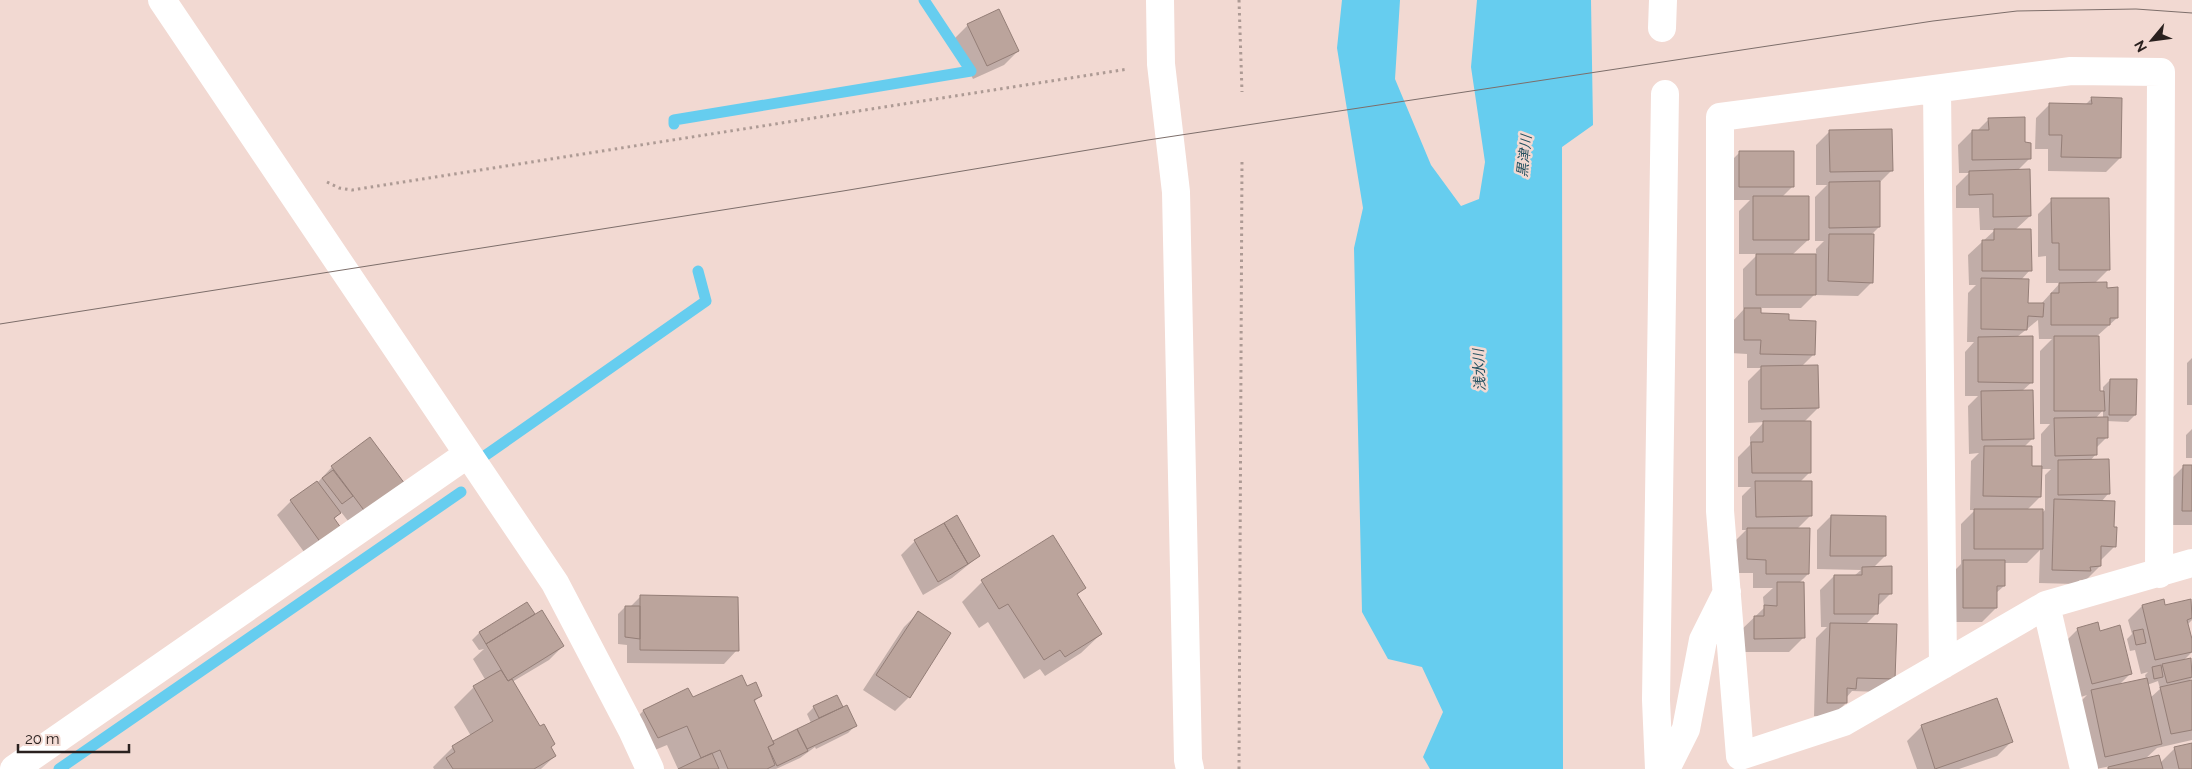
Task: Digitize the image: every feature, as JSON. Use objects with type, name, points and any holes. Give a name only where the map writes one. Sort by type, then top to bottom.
[{"type":"street","points":[[162,0],[555,583],[632,730],[650,769]]},
{"type":"street","points":[[1160,0],[1161,64],[1176,192],[1190,769]]},
{"type":"street","points":[[1662,28],[1663,0]]},
{"type":"street","points":[[2159,574],[2161,72],[2071,72],[1720,117],[1720,510],[1740,756],[1844,722],[2046,605],[2159,574],[2192,563]]},
{"type":"street","points":[[1937,89],[1943,665]]},
{"type":"street","points":[[1659,769],[1656,700],[1665,94]]},
{"type":"street","points":[[14,769],[468,454]]},
{"type":"street","points":[[1666,769],[1686,729],[1702,640],[1727,592]]},
{"type":"street","points":[[2046,605],[2084,769]]},
{"type":"path","points":[[1239,0],[1242,92]]},
{"type":"path","points":[[321,177],[326,182],[339,188],[352,190],[1161,64]]},
{"type":"path","points":[[1239,769],[1242,158]]},
{"type":"water","points":[[1342,0],[1400,0],[1395,79],[1431,165],[1461,206],[1479,199],[1485,162],[1471,67],[1477,0],[1591,0],[1593,125],[1562,147],[1563,769],[1430,769],[1423,757],[1443,712],[1422,667],[1388,659],[1362,612],[1354,248],[1363,208],[1337,48]]},
{"type":"building","points":[[999,9],[1019,51],[987,66],[967,24]]},
{"type":"building","points":[[2091,97],[2122,98],[2121,158],[2061,157],[2062,135],[2049,135],[2049,103],[2092,104]]},
{"type":"building","points":[[2025,117],[2025,142],[2031,143],[2031,159],[1972,160],[1972,130],[1989,130],[1988,118]]},
{"type":"building","points":[[1892,129],[1893,171],[1830,172],[1829,130]]},
{"type":"building","points":[[1739,151],[1794,151],[1794,187],[1739,187]]},
{"type":"building","points":[[2030,169],[2031,216],[1993,217],[1993,194],[1969,195],[1969,171]]},
{"type":"building","points":[[1880,181],[1880,227],[1829,228],[1829,182]]},
{"type":"building","points":[[1753,196],[1809,196],[1809,240],[1753,240]]},
{"type":"building","points":[[2051,198],[2109,198],[2110,270],[2059,270],[2059,243],[2052,243]]},
{"type":"building","points":[[1994,229],[2031,229],[2032,271],[1982,271],[1982,240],[1994,240]]},
{"type":"building","points":[[1829,234],[1874,234],[1873,283],[1828,281]]},
{"type":"building","points":[[1756,254],[1816,254],[1816,295],[1756,295]]},
{"type":"building","points":[[1981,278],[2029,279],[2028,303],[2044,303],[2043,317],[2028,316],[2027,330],[1981,329]]},
{"type":"building","points":[[2107,282],[2107,288],[2118,287],[2118,318],[2110,318],[2110,325],[2051,325],[2051,293],[2059,293],[2059,283]]},
{"type":"building","points":[[1744,308],[1761,308],[1761,313],[1789,314],[1789,320],[1816,321],[1815,355],[1760,354],[1761,340],[1744,340]]},
{"type":"building","points":[[2033,336],[2033,383],[1978,382],[1978,337]]},
{"type":"building","points":[[2054,336],[2099,336],[2100,391],[2104,391],[2105,411],[2054,411]]},
{"type":"building","points":[[1818,365],[1819,408],[1761,409],[1761,366]]},
{"type":"building","points":[[2110,379],[2137,379],[2136,415],[2109,415]]},
{"type":"building","points":[[2033,390],[2034,439],[1982,440],[1981,391]]},
{"type":"building","points":[[2108,417],[2108,438],[2097,438],[2097,455],[2055,456],[2054,418]]},
{"type":"building","points":[[1763,421],[1811,421],[1811,473],[1752,473],[1751,442],[1763,442]]},
{"type":"building","points":[[370,437],[405,484],[366,513],[331,466]]},
{"type":"building","points":[[1984,446],[2032,446],[2032,466],[2042,466],[2041,497],[1983,496]]},
{"type":"building","points":[[2109,459],[2110,494],[2058,495],[2058,460]]},
{"type":"building","points":[[2183,465],[2192,465],[2192,511],[2182,511]]},
{"type":"building","points":[[333,470],[353,496],[342,504],[322,478]]},
{"type":"building","points":[[317,481],[341,513],[334,518],[341,528],[321,543],[290,500]]},
{"type":"building","points":[[1755,481],[1812,481],[1812,516],[1756,517]]},
{"type":"building","points":[[2054,499],[2115,501],[2114,527],[2117,527],[2116,547],[2101,546],[2101,566],[2090,567],[2091,571],[2052,570]]},
{"type":"building","points":[[1974,509],[2043,509],[2043,549],[1974,549]]},
{"type":"building","points":[[957,515],[980,556],[968,564],[944,523]]},
{"type":"building","points":[[1831,515],[1886,516],[1886,556],[1830,556]]},
{"type":"building","points":[[944,523],[968,564],[938,582],[914,540]]},
{"type":"building","points":[[1747,528],[1810,528],[1809,574],[1766,574],[1766,560],[1747,559]]},
{"type":"building","points":[[1053,535],[1086,588],[1077,594],[1102,634],[1065,657],[1060,650],[1044,660],[1008,604],[999,609],[981,580]]},
{"type":"building","points":[[1963,560],[2005,560],[2005,586],[1997,586],[1997,608],[1963,608]]},
{"type":"building","points":[[1892,566],[1892,594],[1879,594],[1878,614],[1834,614],[1834,575],[1862,575],[1862,567]]},
{"type":"building","points":[[1777,582],[1804,582],[1805,638],[1754,639],[1754,616],[1764,616],[1764,605],[1777,606]]},
{"type":"building","points":[[640,595],[738,597],[739,651],[640,650]]},
{"type":"building","points":[[2164,599],[2165,605],[2191,599],[2192,618],[2187,620],[2192,639],[2192,652],[2155,660],[2142,605]]},
{"type":"building","points":[[527,602],[535,614],[486,644],[479,632]]},
{"type":"building","points":[[625,606],[640,606],[640,639],[625,637]]},
{"type":"building","points":[[542,610],[564,646],[508,681],[486,644]]},
{"type":"building","points":[[918,611],[951,633],[910,698],[876,675]]},
{"type":"building","points":[[2098,622],[2100,631],[2120,625],[2132,674],[2092,684],[2077,628]]},
{"type":"building","points":[[1830,623],[1897,624],[1895,679],[1857,678],[1856,689],[1847,688],[1847,703],[1827,703]]},
{"type":"building","points":[[2143,629],[2146,643],[2136,645],[2133,631]]},
{"type":"building","points":[[2191,658],[2192,677],[2167,683],[2162,664]]},
{"type":"building","points":[[2161,665],[2163,677],[2154,679],[2152,667]]},
{"type":"building","points":[[501,670],[508,681],[512,679],[540,726],[544,724],[555,744],[551,747],[556,756],[534,769],[453,769],[446,758],[455,752],[452,746],[493,721],[473,686]]},
{"type":"building","points":[[742,675],[747,686],[756,682],[762,696],[754,700],[774,744],[768,747],[775,765],[767,769],[728,769],[720,750],[701,758],[687,726],[658,738],[643,710],[688,688],[693,697]]},
{"type":"building","points":[[2147,678],[2162,744],[2105,757],[2091,690]]},
{"type":"building","points":[[2192,680],[2192,730],[2171,734],[2160,687]]},
{"type":"building","points":[[837,695],[843,707],[819,718],[813,706]]},
{"type":"building","points":[[1997,698],[2013,742],[1935,769],[1921,725]]},
{"type":"building","points":[[847,705],[857,726],[807,749],[797,729]]},
{"type":"building","points":[[797,729],[808,751],[777,766],[768,747],[774,744],[773,741]]},
{"type":"building","points":[[2192,743],[2192,769],[2179,769],[2174,747]]},
{"type":"building","points":[[712,753],[719,769],[678,769],[701,758]]},
{"type":"building","points":[[2159,755],[2163,769],[2108,769],[2108,767]]},
{"type":"waterway","points":[[674,124],[674,120],[971,71],[924,0]]},
{"type":"waterway","points":[[486,455],[706,301],[698,271]]},
{"type":"waterway","points":[[59,769],[461,492]]},
{"type":"tram line","points":[[0,324],[843,191],[1148,140],[1933,21],[2017,11],[2136,9],[2192,13]]},
{"type":"water label","name":"黒津川","points":[[1524,156]]},
{"type":"water label","name":"浅水川","points":[[1479,370]]}]
